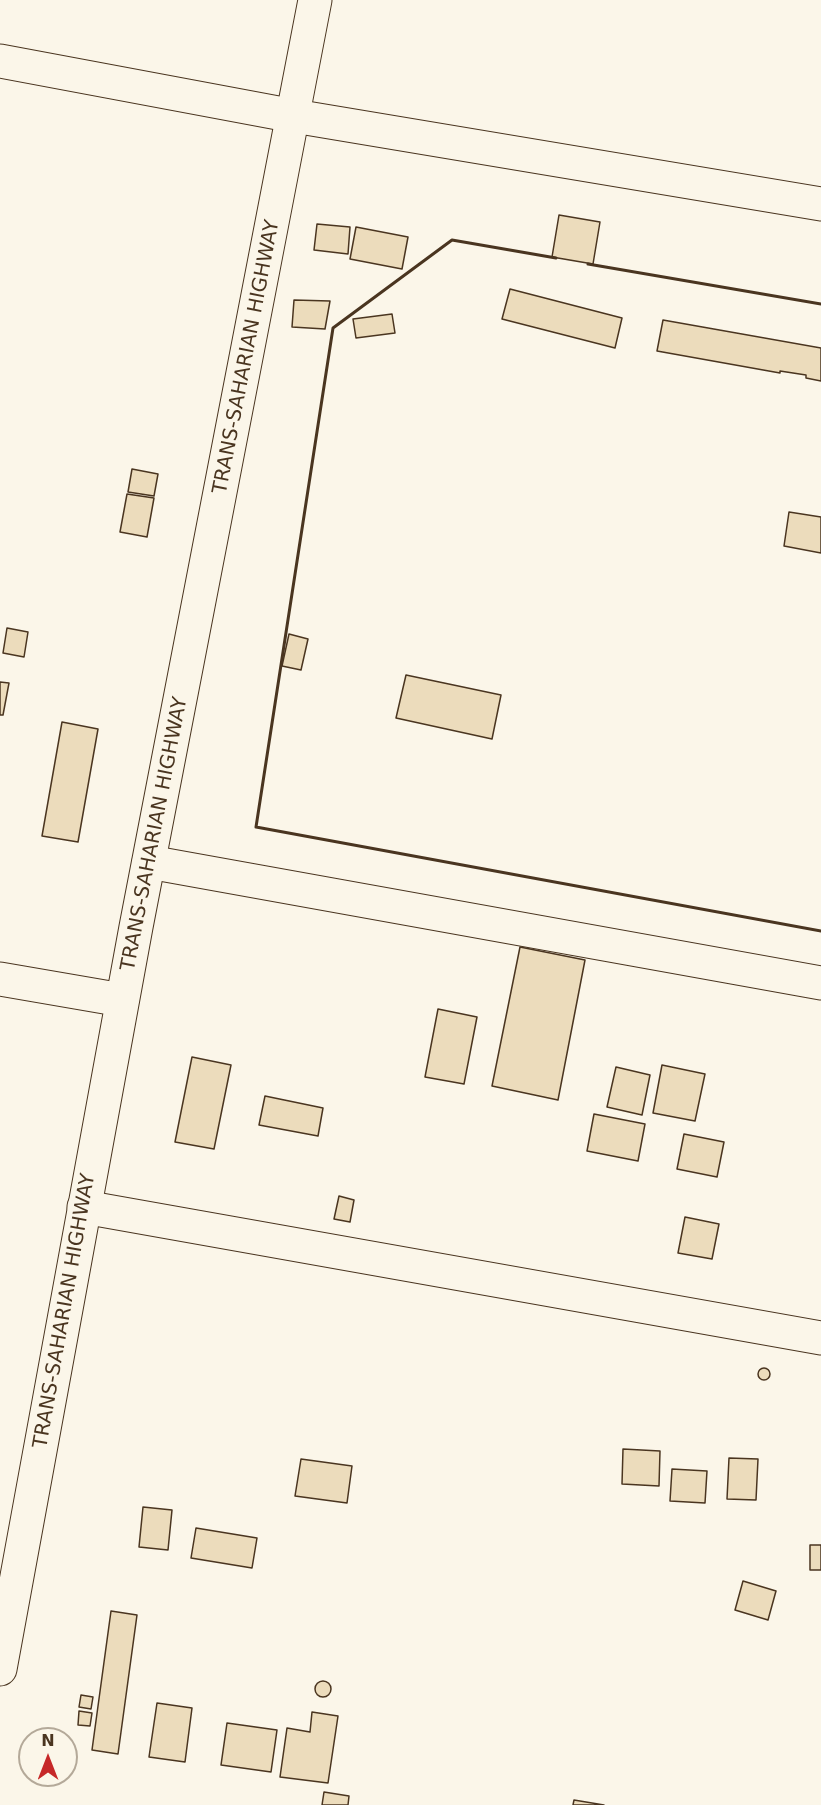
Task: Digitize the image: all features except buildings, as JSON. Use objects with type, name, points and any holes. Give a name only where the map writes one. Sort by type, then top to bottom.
[{"type":"main road","name":"TRANS-SAHARIAN HIGHWAY","points":[[0,1669],[122,999],[315,0]]},
{"type":"main road","points":[[0,61],[294,116],[821,204]]},
{"type":"main road","points":[[149,862],[821,983]]},
{"type":"main road","points":[[0,979],[122,999]]},
{"type":"main road","points":[[84,1207],[821,1338]]},
{"type":"wall","points":[[556,258],[452,240],[333,328],[256,827],[821,931]]},
{"type":"wall","points":[[588,264],[821,304]]}]
